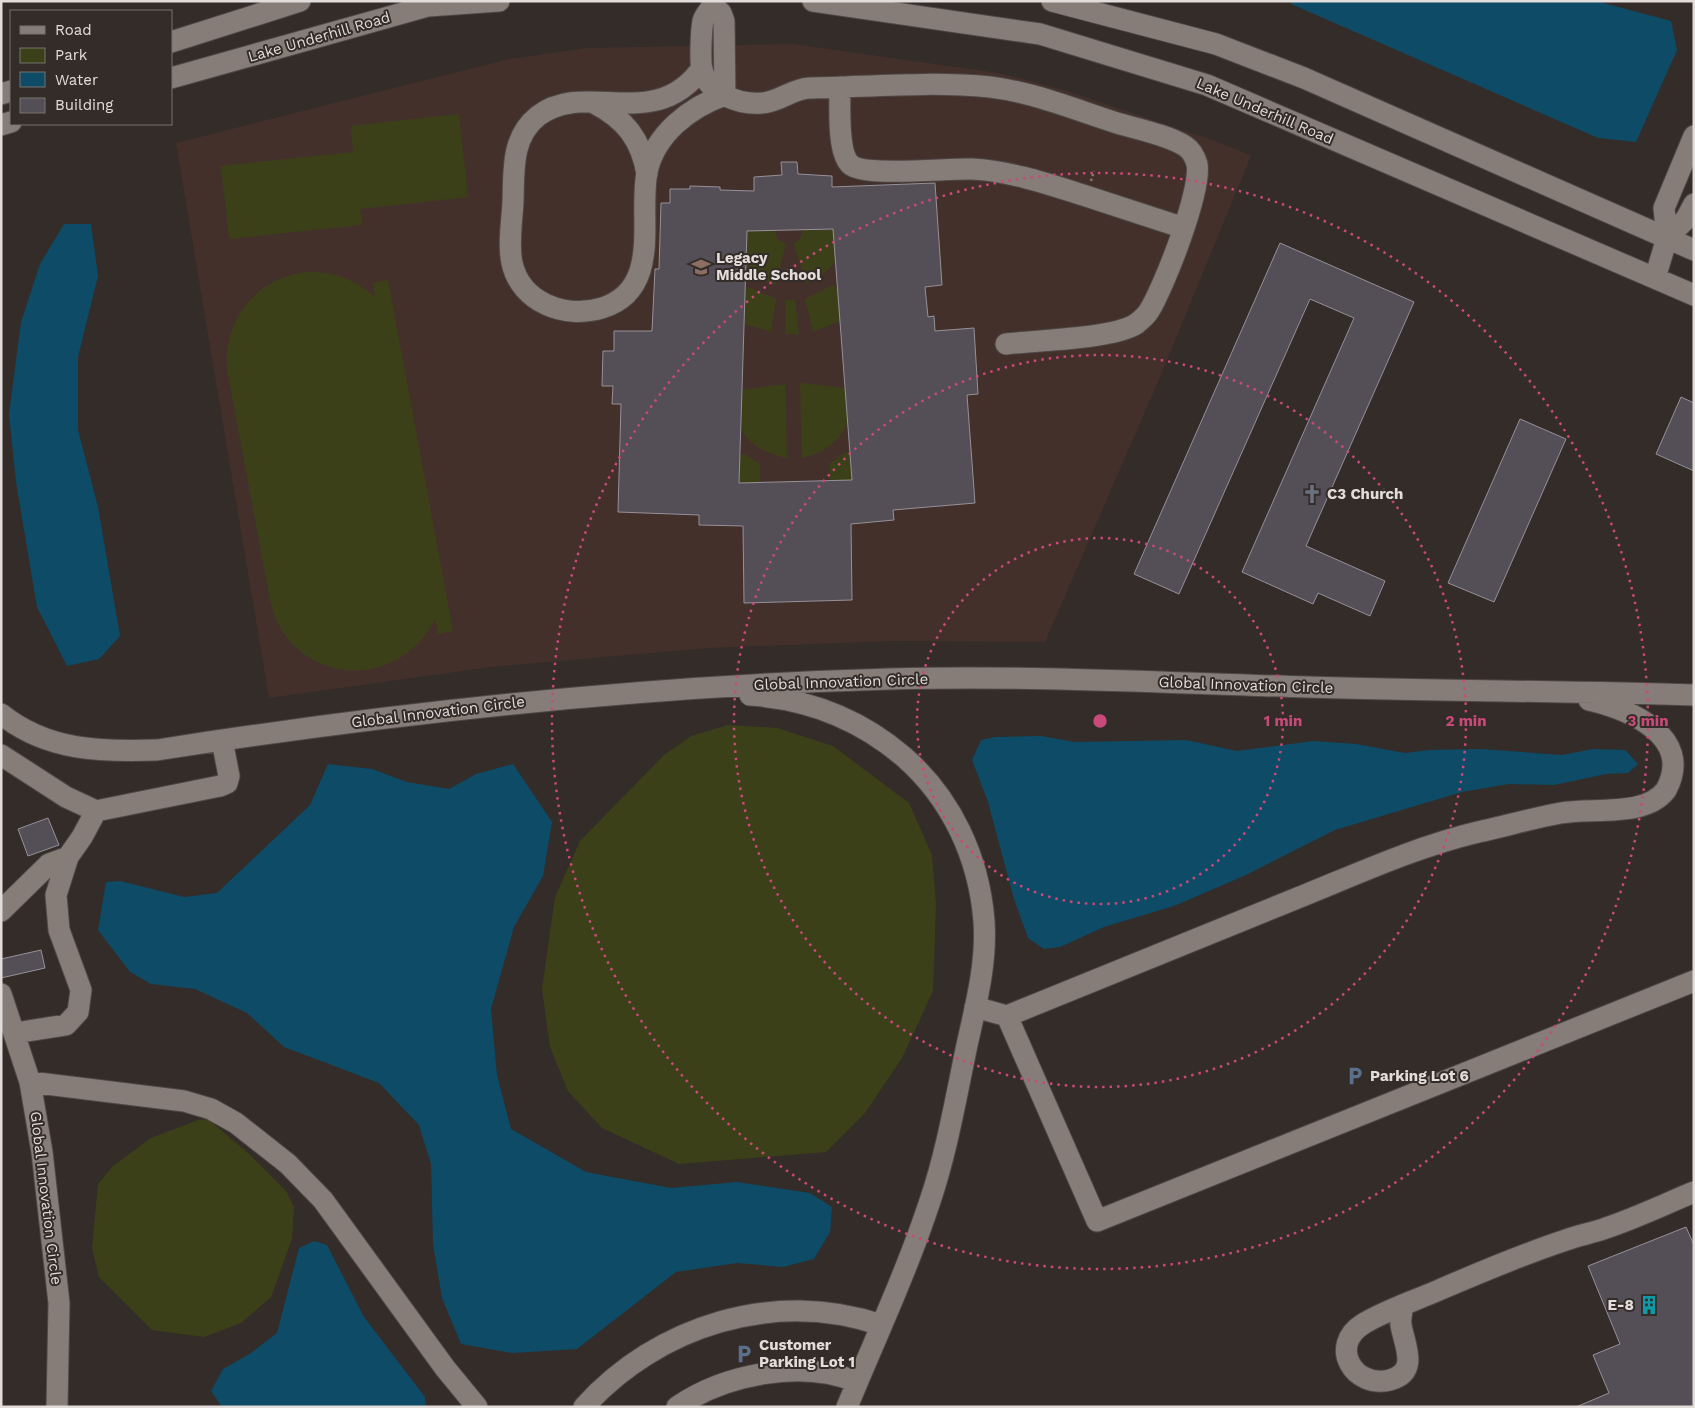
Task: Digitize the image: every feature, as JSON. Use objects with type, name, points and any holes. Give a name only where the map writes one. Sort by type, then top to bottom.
[{"type":"street","points":[[172,42],[300,1]]},
{"type":"street","name":"Lake Underhill Road","points":[[172,78],[428,6],[499,1]]},
{"type":"street","name":"Lake Underhill Road","points":[[813,1],[1040,34],[1207,85],[1694,295]]},
{"type":"street","points":[[1052,1],[1216,44],[1304,78],[1694,250]]},
{"type":"street","points":[[725,95],[724,21],[721,13],[713,4],[703,22],[702,68],[709,83],[725,95],[748,103],[762,103],[802,88],[925,86],[999,89],[1030,96],[1177,142],[1190,150],[1197,165],[1197,180],[1184,228],[1151,307],[1136,323],[1113,333],[1006,344]]},
{"type":"street","points":[[594,103],[618,118],[632,133],[643,152],[647,174],[643,262],[638,278],[629,291],[611,305],[580,312],[549,306],[529,293],[518,279],[511,252],[514,171],[519,139],[532,121],[548,110],[568,104],[661,100],[672,96],[688,85],[702,68]]},
{"type":"street","points":[[840,87],[842,148],[848,162],[855,167],[870,170],[956,169],[1003,172],[1044,183],[1184,228]]},
{"type":"street","points":[[647,174],[658,145],[674,125],[706,104],[725,95]]},
{"type":"street","points":[[1655,278],[1667,238],[1664,208],[1694,136]]},
{"type":"street","points":[[1667,238],[1686,219],[1694,204]]},
{"type":"street","name":"Global Innovation Circle","points":[[1,714],[21,727],[49,741],[91,750],[157,750],[493,704],[664,690],[804,682],[974,678],[1694,695]]},
{"type":"street","points":[[664,690],[771,697],[805,704],[839,715],[860,726],[885,742],[912,764],[934,789],[953,818],[967,845],[976,872],[983,906],[984,938],[981,974],[955,1105],[930,1201],[907,1264],[847,1407]]},
{"type":"street","points":[[975,1007],[1007,1016],[1438,841],[1563,812],[1640,806],[1653,801],[1666,790],[1674,774],[1676,761],[1672,746],[1661,730],[1618,708],[1558,692]]},
{"type":"street","points":[[1,755],[66,797],[96,811],[227,783],[229,776],[222,740]]},
{"type":"street","points":[[15,1033],[66,1025],[78,1012],[81,990],[59,930],[56,895],[68,857],[96,811]]},
{"type":"street","points":[[1,911],[49,864],[68,857]]},
{"type":"street","points":[[1007,1016],[1097,1221],[1694,981]]},
{"type":"street","name":"Global Innovation Circle","points":[[1,994],[30,1082],[42,1152],[55,1257],[59,1327],[56,1407]]},
{"type":"street","points":[[30,1082],[184,1101],[211,1109],[236,1123],[288,1164],[323,1200],[445,1368],[477,1407]]},
{"type":"street","points":[[1403,1306],[1526,1254],[1606,1228],[1694,1192]]},
{"type":"street","points":[[584,1407],[604,1386],[648,1353],[707,1324],[775,1311],[794,1311],[846,1315],[881,1325]]},
{"type":"street","points":[[677,1407],[700,1394],[727,1383],[775,1373],[828,1373],[857,1382]]},
{"type":"shaded area","name":"Legacy Middle School","points":[[794,44],[998,73],[1061,89],[1221,143],[1251,156],[1160,377],[1045,642],[891,641],[708,648],[491,667],[269,698],[176,143],[509,59],[587,48]]},
{"type":"green space","points":[[459,114],[468,197],[360,209],[362,225],[229,239],[221,166],[353,152],[351,126]]},
{"type":"green space","points":[[833,229],[836,262],[820,277],[806,284],[794,244],[800,239],[803,230]]},
{"type":"green space","points":[[775,230],[778,240],[786,244],[775,285],[759,278],[746,265],[747,231]]},
{"type":"green space","points":[[310,272],[328,273],[345,278],[375,297],[373,283],[388,280],[453,631],[438,634],[435,619],[418,644],[396,660],[371,669],[345,670],[320,663],[298,649],[281,628],[270,600],[227,369],[227,350],[231,333],[238,317],[248,302],[275,281],[292,275]]},
{"type":"green space","points":[[833,285],[838,291],[840,321],[813,332],[805,299]]},
{"type":"green space","points":[[748,287],[776,299],[771,332],[745,324],[745,292]]},
{"type":"green space","points":[[786,300],[795,300],[799,334],[785,334]]},
{"type":"green space","points":[[800,383],[845,388],[848,406],[847,423],[840,436],[823,450],[802,458]]},
{"type":"green space","points":[[785,384],[787,458],[766,452],[753,444],[743,433],[740,417],[742,390]]},
{"type":"green space","points":[[845,452],[850,453],[852,480],[830,481],[830,463]]},
{"type":"green space","points":[[744,454],[760,464],[760,483],[739,483],[740,455]]},
{"type":"green space","points":[[728,725],[777,728],[833,746],[909,803],[932,855],[936,904],[933,991],[902,1058],[865,1113],[826,1152],[679,1164],[602,1128],[568,1091],[550,1047],[542,989],[555,897],[580,841],[664,755],[691,736]]},
{"type":"green space","points":[[208,1119],[249,1154],[286,1191],[294,1207],[292,1239],[271,1297],[241,1323],[204,1337],[152,1330],[99,1277],[92,1248],[98,1184],[113,1166],[151,1138],[198,1120]]},
{"type":"water","points":[[1291,1],[1596,1],[1671,21],[1677,50],[1636,142],[1598,138],[1291,4]]},
{"type":"water","points":[[64,224],[91,224],[98,276],[78,357],[78,430],[98,507],[120,636],[99,659],[67,666],[37,607],[16,482],[9,414],[21,322],[40,264]]},
{"type":"water","points":[[1041,736],[1075,742],[1186,740],[1237,751],[1313,741],[1356,744],[1405,753],[1429,750],[1480,749],[1562,755],[1593,749],[1625,750],[1638,764],[1628,773],[1606,774],[1554,785],[1509,784],[1462,792],[1335,830],[1246,875],[1174,906],[1104,927],[1060,947],[1044,949],[1028,938],[1014,899],[988,802],[972,760],[981,740],[995,737]]},
{"type":"water","points":[[328,764],[372,769],[407,782],[449,789],[476,774],[513,764],[552,822],[543,876],[514,927],[491,1009],[497,1075],[511,1129],[586,1172],[671,1188],[737,1182],[810,1193],[832,1207],[830,1232],[814,1259],[783,1267],[737,1263],[676,1272],[577,1349],[512,1353],[461,1344],[442,1298],[433,1244],[431,1164],[419,1125],[379,1083],[284,1047],[247,1013],[195,989],[151,984],[130,972],[98,930],[106,882],[120,881],[184,897],[217,893],[310,805]]},
{"type":"water","points":[[314,1241],[327,1245],[364,1317],[425,1397],[426,1407],[222,1407],[211,1391],[223,1369],[248,1355],[277,1333],[299,1248]]},
{"type":"building","points":[[781,162],[797,162],[798,174],[832,176],[832,187],[935,183],[942,285],[925,287],[928,317],[934,316],[935,331],[974,328],[978,394],[967,395],[975,503],[893,510],[894,520],[851,524],[852,600],[744,603],[743,526],[699,525],[699,515],[618,512],[621,404],[612,404],[613,386],[602,386],[603,351],[614,351],[614,331],[652,331],[655,269],[659,269],[661,203],[670,203],[670,189],[690,189],[690,186],[720,187],[720,190],[754,191],[754,177],[782,175]],"holes":[[[833,229],[852,480],[739,483],[747,231]]]},
{"type":"building","points":[[1280,243],[1414,302],[1306,546],[1385,581],[1370,616],[1318,593],[1313,604],[1242,572],[1354,318],[1310,299],[1179,594],[1134,574]]},
{"type":"building","points":[[1681,397],[1694,403],[1694,471],[1656,454]]},
{"type":"building","points":[[1520,419],[1566,439],[1494,602],[1448,583]]},
{"type":"building","points":[[48,818],[59,845],[28,856],[18,829]]},
{"type":"building","points":[[41,950],[45,968],[1,978],[1,959]]},
{"type":"building","name":"E-8","points":[[1686,1227],[1694,1245],[1694,1407],[1576,1407],[1609,1393],[1593,1355],[1620,1344],[1588,1266]]},
{"type":"place","name":"Legacy Middle School","points":[[701,267]]},
{"type":"place","name":"C3 Church","points":[[1312,494]]},
{"type":"place","name":"Parking Lot 6","points":[[1355,1076]]},
{"type":"place","name":"E-8","points":[[1649,1305]]},
{"type":"place","name":"Customer Parking Lot 1","points":[[744,1354]]}]
